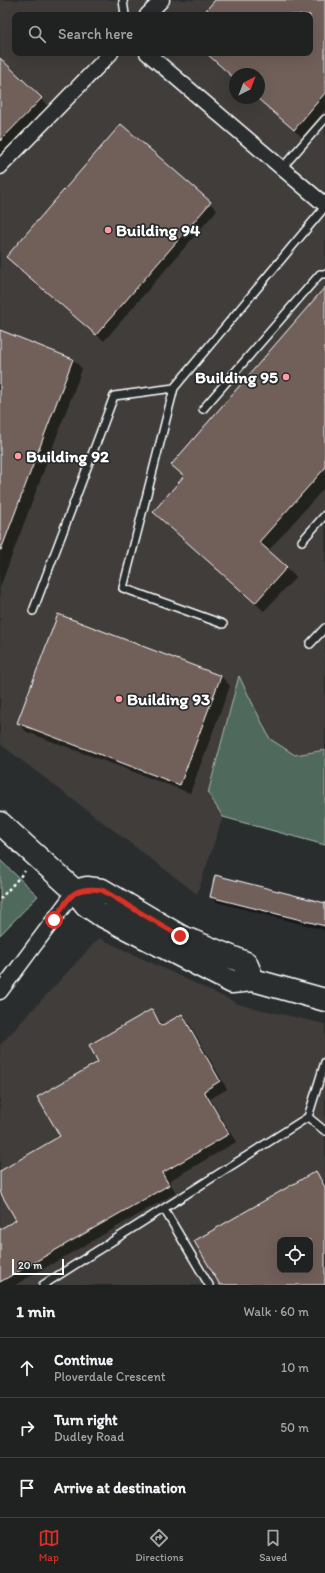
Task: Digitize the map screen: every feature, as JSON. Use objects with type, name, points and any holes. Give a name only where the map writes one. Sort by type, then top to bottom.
[{"type":"main road","points":[[0,823],[75,891],[86,905],[99,914],[232,982],[253,980],[325,1000]]},
{"type":"street","points":[[150,12],[162,0]]},
{"type":"street","points":[[0,167],[108,56]]},
{"type":"street","points":[[151,56],[325,206]]},
{"type":"street","points":[[0,992],[75,891]]},
{"type":"lane","points":[[123,0],[125,12]]},
{"type":"lane","points":[[282,168],[325,119]]},
{"type":"lane","points":[[223,624],[123,588],[174,388],[325,206]]},
{"type":"lane","points":[[203,409],[320,274],[325,274]]},
{"type":"lane","points":[[33,611],[114,396],[174,388]]},
{"type":"lane","points":[[302,541],[325,515]]},
{"type":"lane","points":[[310,644],[325,628]]},
{"type":"lane","points":[[43,1285],[308,1117],[325,1062]]},
{"type":"lane","points":[[308,1117],[325,1130]]},
{"type":"lane","points":[[164,1208],[209,1285]]},
{"type":"path","points":[[0,899],[38,858]]},
{"type":"shaded area","points":[[0,0],[325,0],[325,845],[223,817],[197,894],[0,744]]},
{"type":"shaded area","points":[[99,938],[241,1005],[325,1024],[325,1285],[0,1285],[0,1045]]},
{"type":"green space","points":[[239,676],[270,739],[295,755],[325,750],[325,845],[223,817],[208,793]]},
{"type":"green space","points":[[0,860],[38,896],[0,935]]},
{"type":"building","points":[[215,0],[325,0],[325,93],[294,130],[264,104],[265,68],[229,68],[229,74],[209,56],[313,56],[313,12],[205,12]]},
{"type":"building","points":[[0,58],[42,98],[0,141]]},
{"type":"building","name":"Building 94","points":[[121,124],[211,202],[96,335],[6,257]]},
{"type":"building","name":"Building 95","points":[[325,287],[325,468],[259,542],[287,567],[255,603],[153,512],[184,476],[171,465]]},
{"type":"building","name":"Building 92","points":[[0,330],[73,359],[1,550],[0,550]]},
{"type":"building","name":"Building 93","points":[[58,614],[221,676],[180,785],[17,723]]},
{"type":"building","points":[[215,875],[325,903],[325,926],[210,897]]},
{"type":"building","points":[[152,1009],[161,1026],[182,1014],[220,1081],[204,1091],[229,1134],[162,1173],[169,1185],[0,1282],[0,1229],[16,1220],[0,1192],[0,1171],[60,1136],[37,1097],[98,1062],[89,1045]]},
{"type":"building","points":[[316,1171],[325,1187],[325,1285],[220,1285],[194,1241]]},
{"type":"place","name":"Building 94","points":[[108,230]]},
{"type":"place","name":"Building 95","points":[[286,377]]},
{"type":"place","name":"Building 92","points":[[18,456]]},
{"type":"place","name":"Building 93","points":[[119,699]]},
{"type":"route","points":[[54,920],[75,891],[87,888],[102,890],[180,936]]}]
